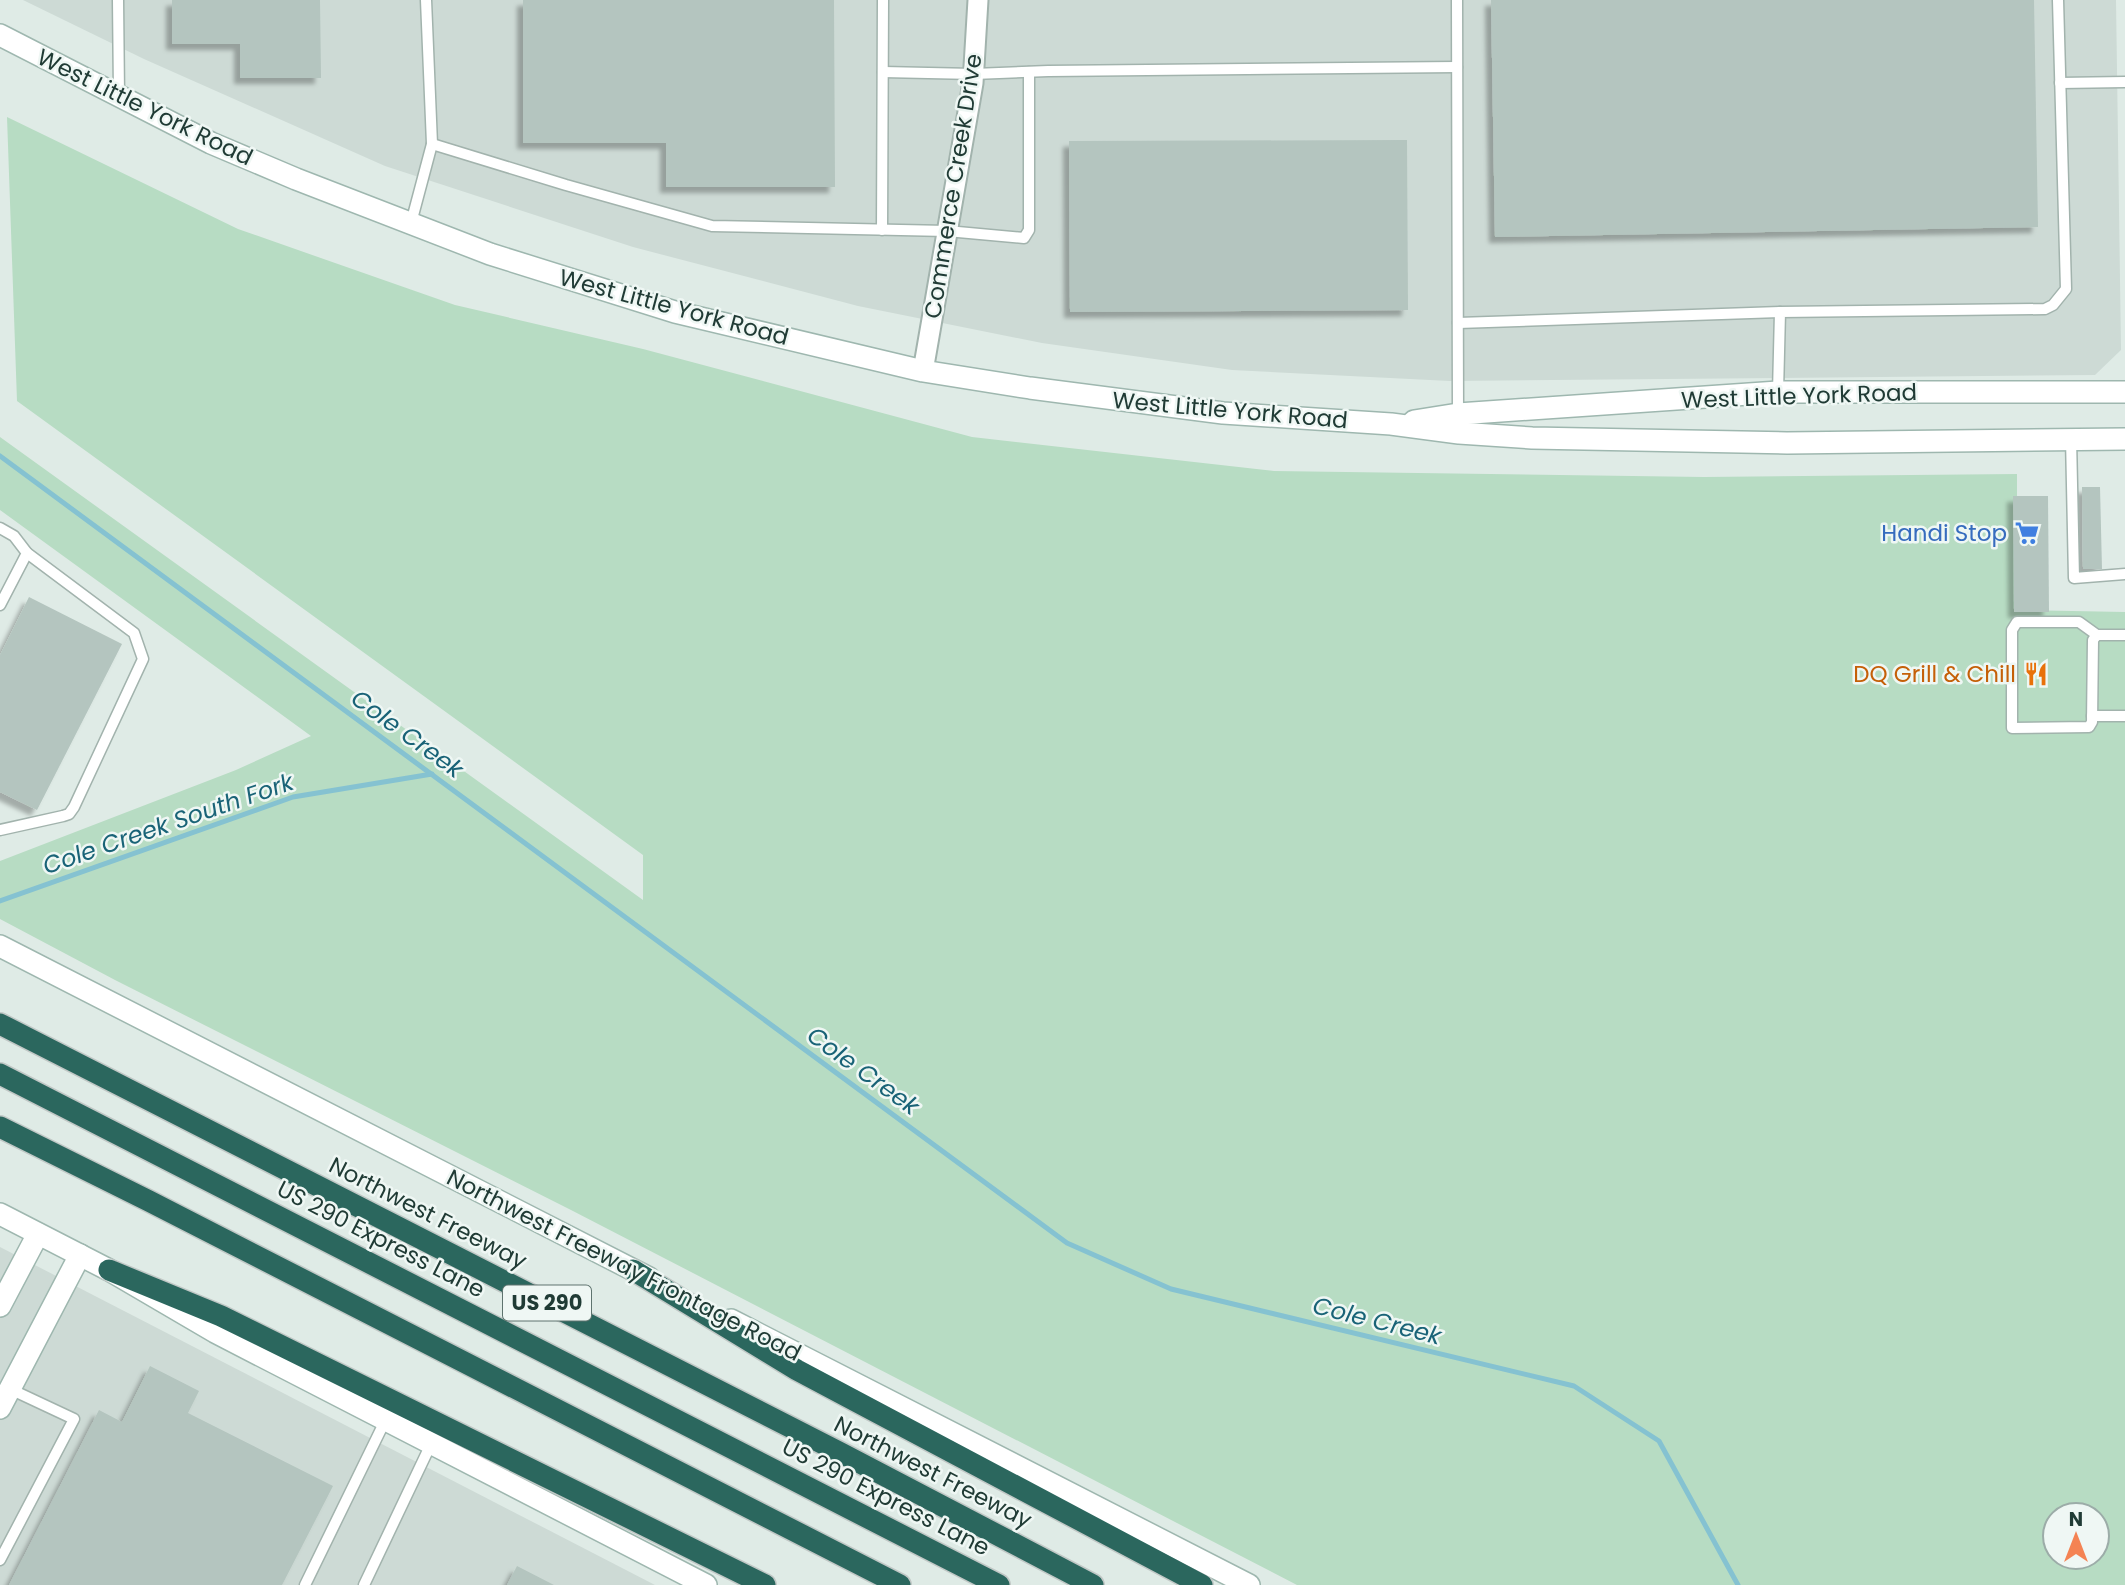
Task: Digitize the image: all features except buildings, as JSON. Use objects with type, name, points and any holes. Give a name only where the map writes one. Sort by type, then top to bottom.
[{"type":"highway","name":"Northwest Freeway","points":[[0,1024],[841,1453],[1093,1585]]},
{"type":"highway","name":"US 290 Express Lane","points":[[0,1074],[999,1585]]},
{"type":"highway","points":[[0,1127],[900,1585]]},
{"type":"highway","points":[[108,1270],[221,1315],[765,1585]]},
{"type":"highway","points":[[633,1270],[797,1370],[1202,1585]]},
{"type":"main road","name":"West Little York Road","points":[[0,35],[211,143],[296,179],[491,254],[675,312],[923,371],[1223,413],[1546,438],[1787,443],[2125,439]]},
{"type":"main road","name":"West Little York Road","points":[[1391,424],[1458,414],[1778,392],[2125,392]]},
{"type":"main road","name":"Northwest Freeway Frontage Road","points":[[0,946],[1249,1585]]},
{"type":"main road","points":[[0,1214],[108,1270],[215,1332],[706,1585]]},
{"type":"main road","points":[[0,1306],[38,1234]]},
{"type":"main road","points":[[5,1399],[80,1255]]},
{"type":"street","name":"Commerce Creek Drive","points":[[923,371],[974,74],[978,0]]},
{"type":"lane","points":[[118,0],[119,96]]},
{"type":"lane","points":[[411,223],[432,144],[426,0]]},
{"type":"lane","points":[[882,230],[883,0]]},
{"type":"lane","points":[[1457,0],[1458,414]]},
{"type":"lane","points":[[1458,323],[1780,312],[2045,309],[2053,305],[2066,289],[2058,0]]},
{"type":"lane","points":[[883,72],[974,74],[1457,67]]},
{"type":"lane","points":[[432,144],[712,226],[947,231],[1024,238],[1029,230],[1029,72]]},
{"type":"lane","points":[[2060,83],[2125,82]]},
{"type":"lane","points":[[1778,392],[1780,312]]},
{"type":"lane","points":[[2071,438],[2074,578],[2125,574]]},
{"type":"lane","points":[[0,528],[14,536],[27,553],[134,633],[143,659],[69,814],[1,831]]},
{"type":"lane","points":[[0,605],[27,553]]},
{"type":"lane","points":[[2097,635],[2093,640],[2092,722],[2089,727],[2012,728],[2012,631],[2017,622],[2079,622],[2097,635],[2125,635]]},
{"type":"lane","points":[[2092,716],[2125,716]]},
{"type":"lane","points":[[0,1560],[74,1419],[5,1399]]},
{"type":"lane","points":[[305,1585],[386,1419]]},
{"type":"lane","points":[[365,1585],[431,1444]]},
{"type":"shaded area","points":[[23,0],[2116,0],[2121,350],[2095,375],[1450,381],[1232,370],[1042,343],[858,306],[633,247],[385,166],[144,59]]},
{"type":"shaded area","points":[[0,1247],[655,1585],[0,1585]]},
{"type":"green space","points":[[7,117],[238,229],[455,305],[643,349],[972,437],[1274,471],[1704,477],[2017,474],[2017,610],[2125,612],[2125,1585],[1297,1585],[0,919],[0,861],[236,770],[311,736],[0,510],[0,437],[643,900],[643,855],[17,401]]},
{"type":"waterway","name":"Cole Creek","points":[[0,456],[1067,1243],[1171,1289],[1574,1386],[1659,1441],[1738,1585]]},
{"type":"waterway","name":"Cole Creek South Fork","points":[[0,901],[293,797],[432,774]]},
{"type":"place","name":"Handi Stop","points":[[2027,533]]},
{"type":"place","name":"DQ Grill & Chill","points":[[2036,674]]}]
